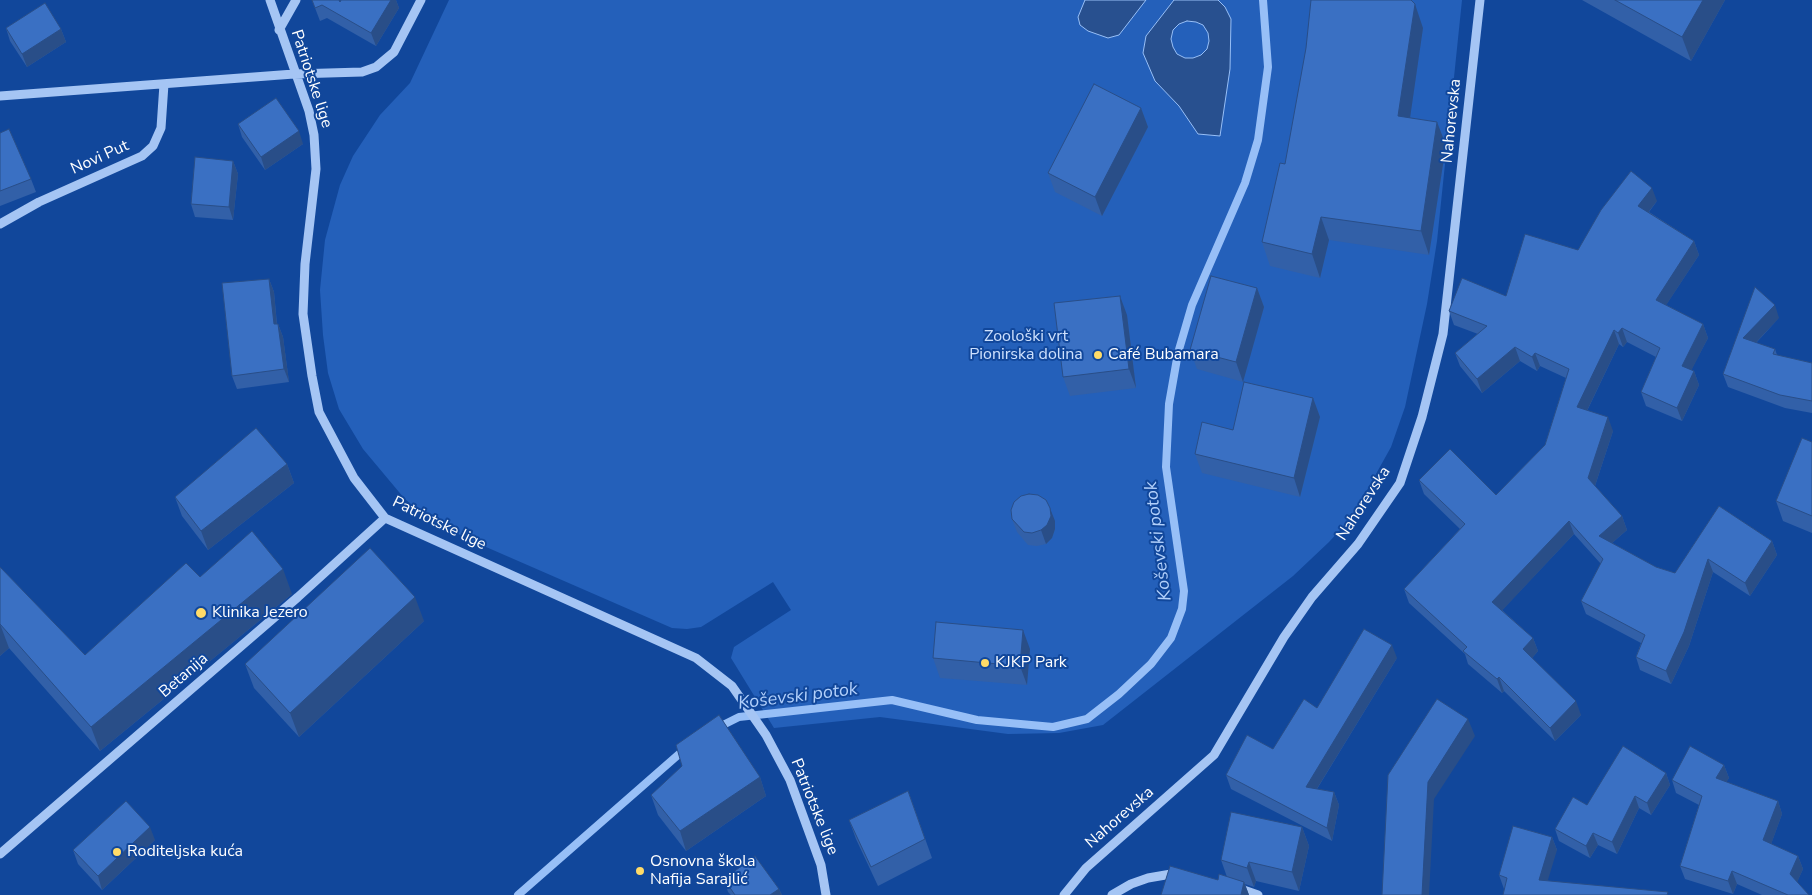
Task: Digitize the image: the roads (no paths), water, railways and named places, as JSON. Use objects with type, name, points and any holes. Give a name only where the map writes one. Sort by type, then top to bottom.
[{"type":"street","name":"Patriotske lige","points":[[270,0],[294,74],[309,111],[314,135],[316,169],[305,264],[303,314],[319,412],[354,478],[384,518],[696,658],[732,686],[738,699],[766,736],[790,780],[821,866],[826,895]]},
{"type":"street","points":[[279,30],[296,0]]},
{"type":"street","points":[[0,96],[294,74],[362,72],[376,67],[394,52],[421,0]]},
{"type":"street","name":"Nahorevska","points":[[1064,895],[1086,868],[1214,755],[1306,605],[1358,544],[1400,483],[1422,417],[1443,334],[1480,0]]},
{"type":"street","name":"Novi Put","points":[[0,224],[39,202],[142,156],[152,146],[161,128],[164,84]]},
{"type":"street","name":"Betanija","points":[[0,854],[298,598],[384,518]]},
{"type":"street","points":[[1112,895],[1131,884],[1148,878],[1188,873]]},
{"type":"street","points":[[1232,886],[1258,895]]},
{"type":"waterway","name":"Koševski potok","points":[[717,728],[739,717],[892,700],[977,720],[1053,727],[1087,719],[1119,694],[1151,664],[1171,638],[1182,609],[1184,591],[1166,467],[1169,404],[1178,353],[1192,305],[1245,183],[1258,140],[1268,67],[1263,0]]},
{"type":"waterway","name":"Koševski potok","points":[[518,895],[686,748]]},
{"type":"place","name":"Café Bubamara","points":[[1098,355]]},
{"type":"place","name":"Klinika Jezero","points":[[201,613]]},
{"type":"place","name":"KJKP Park","points":[[985,663]]},
{"type":"place","name":"Roditeljska kuća","points":[[117,852]]},
{"type":"place","name":"Osnovna škola Nafija Sarajlić","points":[[640,871]]},
{"type":"park label","name":"Zoološki vrt Pionirska dolina","points":[[1026,346]]}]
